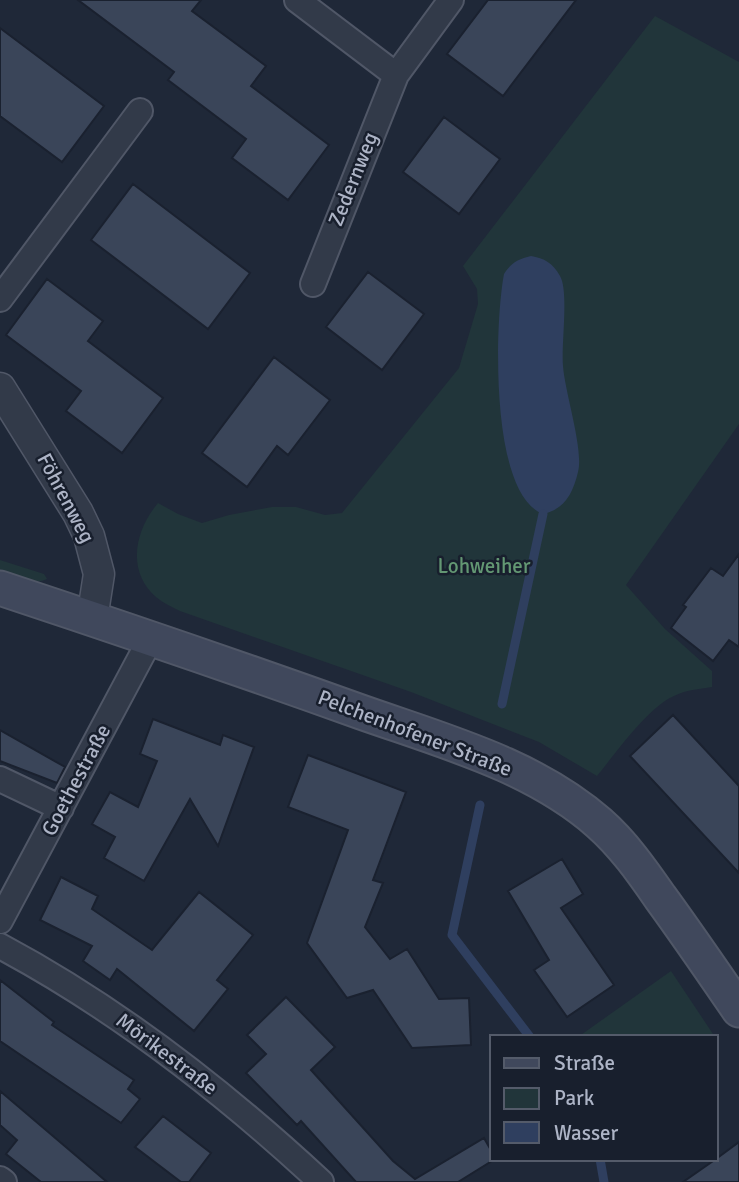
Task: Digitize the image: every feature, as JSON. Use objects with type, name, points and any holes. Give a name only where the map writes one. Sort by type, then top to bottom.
[{"type":"main road","name":"Pelchenhofener Straße","points":[[0,588],[152,638],[465,750],[538,781],[571,801],[601,825],[645,875],[739,1010]]},
{"type":"street","points":[[297,0],[396,75]]},
{"type":"street","name":"Zedernweg","points":[[313,284],[396,75],[451,0]]},
{"type":"street","points":[[0,299],[140,111]]},
{"type":"street","name":"Föhrenweg","points":[[0,388],[89,536],[99,573],[92,619]]},
{"type":"street","name":"Goethestraße","points":[[0,921],[152,638]]},
{"type":"street","points":[[0,779],[61,808]]},
{"type":"street","name":"Mörikestraße","points":[[0,946],[60,978],[158,1045],[220,1094],[321,1182]]},
{"type":"green space","name":"Lohweiher","points":[[655,16],[739,62],[739,424],[626,585],[665,629],[712,671],[712,687],[683,692],[664,702],[633,732],[597,776],[539,742],[411,692],[180,611],[156,597],[140,575],[137,550],[144,525],[158,503],[202,523],[272,507],[296,507],[325,515],[342,513],[459,368],[478,304],[477,289],[463,266]]},
{"type":"green space","points":[[0,560],[44,574],[47,579],[30,581],[0,570]]},
{"type":"green space","points":[[671,971],[714,1035],[581,1035]]},
{"type":"water","name":"Lohweiher","points":[[531,256],[551,264],[563,283],[563,366],[579,462],[576,480],[567,499],[551,512],[543,514],[525,500],[513,475],[505,442],[498,365],[504,274],[515,262]]},
{"type":"building","points":[[78,0],[201,0],[192,11],[266,66],[251,86],[329,145],[288,200],[232,158],[246,139],[168,80],[174,72]]},
{"type":"building","points":[[488,0],[576,0],[503,96],[447,54]]},
{"type":"building","points":[[0,28],[104,106],[62,162],[0,116]]},
{"type":"building","points":[[444,117],[500,159],[459,214],[403,172]]},
{"type":"building","points":[[133,184],[250,273],[208,329],[91,240]]},
{"type":"building","points":[[368,272],[424,314],[382,370],[326,327]]},
{"type":"building","points":[[47,279],[103,321],[88,341],[163,398],[122,453],[66,411],[81,391],[6,335]]},
{"type":"building","points":[[274,357],[330,400],[288,455],[277,446],[247,487],[202,453]]},
{"type":"building","points":[[739,554],[739,647],[729,640],[713,661],[671,628],[686,607],[683,605],[711,568],[723,576]]},
{"type":"building","points":[[673,715],[739,786],[739,873],[630,756]]},
{"type":"building","points":[[153,719],[220,745],[223,735],[254,747],[218,846],[190,799],[144,881],[104,858],[115,837],[92,824],[110,792],[138,807],[157,761],[140,754]]},
{"type":"building","points":[[0,730],[65,767],[57,783],[0,761]]},
{"type":"building","points":[[308,755],[406,792],[373,880],[383,883],[365,927],[390,959],[407,949],[439,999],[469,998],[471,1045],[412,1048],[373,990],[347,998],[307,943],[348,830],[288,807]]},
{"type":"building","points":[[562,859],[583,894],[561,908],[614,985],[567,1017],[534,970],[549,960],[508,891]]},
{"type":"building","points":[[61,877],[98,896],[92,909],[152,950],[199,892],[253,935],[217,980],[228,989],[194,1031],[117,969],[110,980],[83,961],[92,946],[40,920]]},
{"type":"building","points":[[0,980],[54,1022],[52,1025],[134,1080],[128,1089],[140,1099],[121,1123],[0,1041]]},
{"type":"building","points":[[286,997],[335,1047],[311,1070],[393,1161],[415,1179],[484,1138],[490,1148],[492,1161],[458,1182],[356,1182],[301,1121],[297,1125],[246,1073],[266,1054],[247,1035]]},
{"type":"building","points":[[0,1091],[107,1182],[41,1182],[6,1154],[17,1140],[0,1125]]},
{"type":"building","points":[[163,1116],[211,1153],[189,1182],[181,1182],[135,1147]]},
{"type":"building","points":[[739,1142],[739,1182],[683,1182],[713,1161],[718,1161],[718,1158]]},
{"type":"waterway","points":[[502,704],[543,514]]},
{"type":"waterway","points":[[480,805],[452,935],[528,1035]]},
{"type":"waterway","points":[[600,1161],[604,1182]]}]
